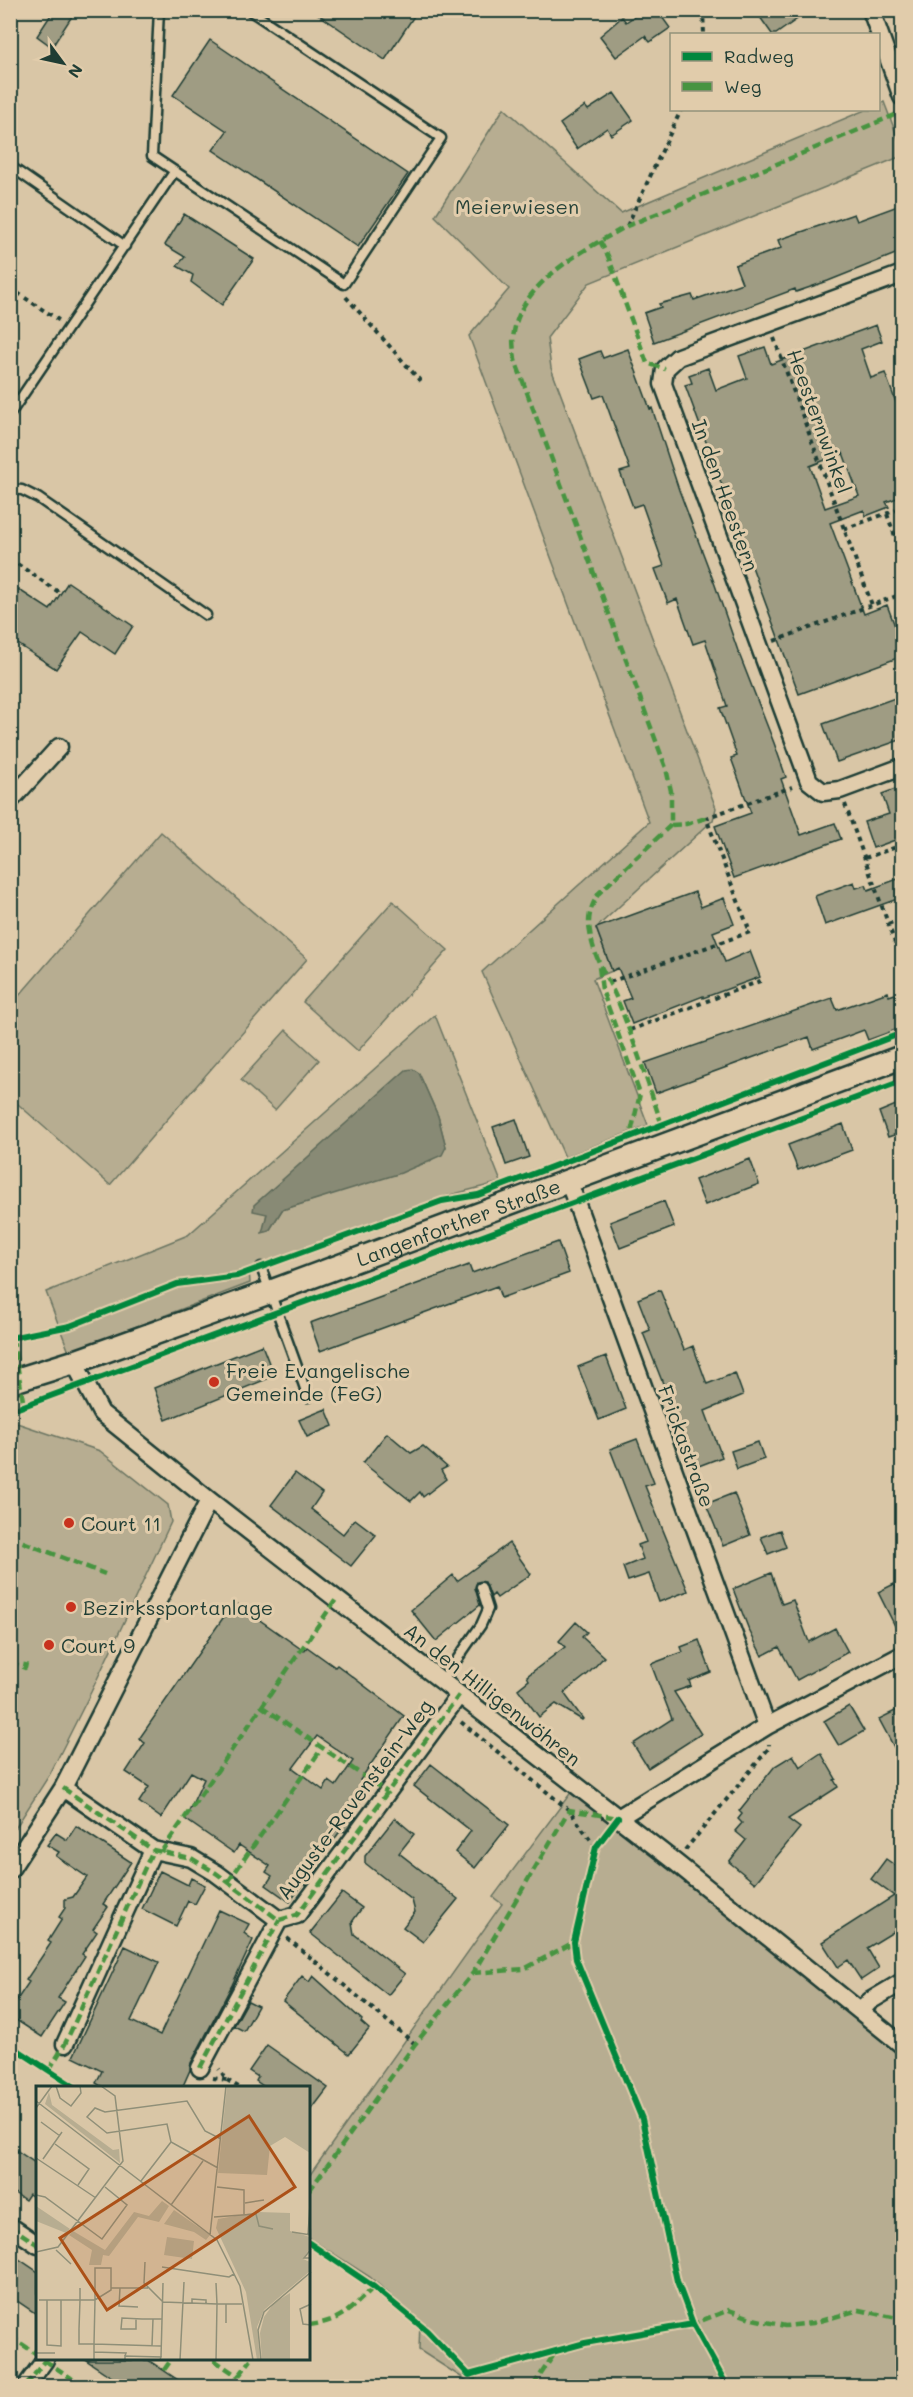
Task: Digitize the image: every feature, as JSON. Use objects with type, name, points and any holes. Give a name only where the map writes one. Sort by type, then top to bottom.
[{"type":"main road","name":"Langenforther Straße","points":[[10,1382],[74,1362],[270,1292],[903,1058]]},
{"type":"street","points":[[871,10],[879,33]]},
{"type":"street","points":[[880,34],[903,97]]},
{"type":"street","name":"In den Heestern","points":[[809,781],[663,384],[665,369],[678,357],[903,274]]},
{"type":"street","points":[[10,801],[58,747]]},
{"type":"street","points":[[809,781],[823,792],[840,790],[903,767]]},
{"type":"street","name":"Frickastraße","points":[[568,1180],[767,1725]]},
{"type":"street","name":"An den Hilligenwöhren","points":[[74,1362],[101,1413],[209,1500],[675,1862],[903,2045]]},
{"type":"street","points":[[10,1870],[63,1788],[209,1500]]},
{"type":"street","points":[[618,1818],[767,1725],[903,1654]]},
{"type":"street","name":"Auguste-Ravenstein-Weg","points":[[63,1788],[153,1850],[191,1858],[216,1873],[277,1924],[297,1915],[459,1695]]},
{"type":"street","points":[[65,2044],[153,1850]]},
{"type":"street","points":[[200,2068],[277,1924]]},
{"type":"street","points":[[861,2011],[870,2001],[903,1982]]},
{"type":"street","points":[[10,2226],[36,2244]]},
{"type":"street","points":[[26,2386],[44,2361]]},
{"type":"lane","points":[[159,10],[152,156],[344,284],[441,138],[249,10]]},
{"type":"lane","points":[[10,166],[125,246]]},
{"type":"lane","points":[[10,414],[174,172]]},
{"type":"lane","points":[[10,489],[22,490],[38,498],[206,615]]},
{"type":"lane","points":[[261,1267],[308,1397]]},
{"type":"lane","points":[[442,1681],[481,1625],[488,1609],[481,1587]]},
{"type":"path","points":[[703,10],[704,33]]},
{"type":"path","points":[[627,226],[681,111]]},
{"type":"path","points":[[344,284],[345,295],[423,384]]},
{"type":"path","points":[[10,288],[69,327]]},
{"type":"path","points":[[844,529],[903,508]]},
{"type":"path","points":[[887,514],[903,556]]},
{"type":"path","points":[[10,559],[60,593]]},
{"type":"path","points":[[759,646],[903,594]]},
{"type":"path","points":[[610,982],[750,932],[706,818],[809,781]]},
{"type":"path","points":[[840,790],[903,962]]},
{"type":"path","points":[[865,858],[903,845]]},
{"type":"path","points":[[888,924],[903,919]]},
{"type":"path","points":[[630,1030],[764,980]]},
{"type":"path","points":[[675,1862],[769,1748],[767,1725]]},
{"type":"path","points":[[277,1924],[415,2044]]},
{"type":"path","points":[[227,2080],[237,2086]]},
{"type":"green space","name":"Meierwiesen","points":[[884,102],[902,149],[902,156],[589,283],[547,338],[551,368],[716,808],[713,820],[596,928],[612,971],[593,979],[648,1125],[565,1157],[482,972],[649,822],[469,336],[509,289],[435,216],[504,108],[621,213],[863,111],[880,111],[880,104]]},
{"type":"green space","points":[[161,832],[307,959],[110,1185],[11,1098],[11,1005]]},
{"type":"green space","points":[[393,901],[448,950],[358,1051],[303,1002]]},
{"type":"green space","points":[[435,1015],[501,1182],[446,1196],[249,1268],[250,1283],[69,1352],[46,1292],[188,1235]],"holes":[[[422,1080],[438,1116],[446,1147],[429,1162],[282,1210],[269,1231],[263,1232],[267,1213]]]},
{"type":"green space","points":[[286,1030],[319,1060],[275,1110],[241,1080]]},
{"type":"green space","name":"Bezirkssportanlage","points":[[11,1421],[100,1451],[168,1505],[171,1522],[50,1774],[11,1835]]},
{"type":"green space","points":[[572,1791],[902,2054],[902,2386],[475,2386],[419,2350],[420,2321],[370,2277],[310,2239],[310,2175],[502,1904],[493,1897]]},
{"type":"shaded area","points":[[413,1069],[419,1073],[438,1116],[446,1147],[442,1155],[401,1173],[282,1210],[269,1231],[262,1233],[267,1214],[253,1211],[254,1205],[406,1070]]},
{"type":"building","points":[[54,10],[76,10],[52,47],[37,36]]},
{"type":"building","points":[[312,10],[418,10],[385,60]]},
{"type":"building","points":[[643,10],[657,10],[670,28],[650,42],[645,36],[616,57],[600,36],[622,17],[626,22]]},
{"type":"building","points":[[755,10],[810,10],[777,33],[771,33]]},
{"type":"building","points":[[210,40],[408,174],[358,247],[213,150],[227,131],[173,95]]},
{"type":"building","points":[[614,93],[633,120],[611,135],[607,128],[577,149],[560,124],[585,106],[588,110]]},
{"type":"building","points":[[903,204],[903,251],[828,281],[796,292],[795,289],[654,342],[644,313],[661,307],[659,304],[692,295],[694,300],[742,283],[735,265],[781,248],[778,240],[854,214],[857,221]]},
{"type":"building","points":[[184,214],[254,259],[222,305],[191,282],[193,275],[177,266],[185,257],[165,245]]},
{"type":"building","points":[[876,325],[882,341],[861,349],[871,378],[885,373],[903,421],[903,496],[886,502],[889,507],[866,516],[864,510],[830,523],[864,614],[887,605],[898,634],[903,632],[903,656],[799,694],[685,385],[692,383],[689,375],[708,368],[716,390],[747,378],[739,356],[765,347],[771,364]],"holes":[[[843,453],[859,496],[825,508],[810,466]]]},
{"type":"building","points":[[628,349],[650,409],[652,408],[679,490],[774,743],[786,777],[781,779],[801,835],[835,823],[841,839],[734,878],[715,826],[751,813],[731,758],[737,756],[720,708],[727,706],[705,640],[693,644],[677,599],[668,603],[655,569],[664,566],[642,504],[633,507],[620,472],[630,469],[603,395],[594,398],[579,359],[600,351],[603,358]]},
{"type":"building","points":[[68,582],[133,626],[115,654],[82,632],[56,669],[10,639],[10,584],[50,610]]},
{"type":"building","points":[[903,695],[903,739],[837,762],[823,724]]},
{"type":"building","points":[[898,788],[903,801],[903,845],[898,839],[873,848],[864,822],[889,814],[882,794]]},
{"type":"building","points":[[903,877],[903,897],[825,925],[815,896],[854,882],[856,888],[866,885],[868,890]]},
{"type":"building","points":[[695,892],[701,907],[724,898],[734,924],[713,932],[725,962],[750,951],[760,977],[703,998],[703,996],[632,1024],[623,1001],[631,998],[618,968],[612,971],[596,928]]},
{"type":"building","points":[[888,992],[889,996],[895,994],[902,1014],[897,1016],[901,1028],[868,1040],[864,1030],[813,1049],[809,1037],[656,1093],[645,1063],[832,998],[837,1010]]},
{"type":"building","points":[[903,1102],[903,1132],[888,1137],[879,1112]]},
{"type":"building","points":[[516,1119],[529,1157],[506,1165],[493,1127]]},
{"type":"building","points":[[843,1124],[852,1150],[798,1170],[788,1145]]},
{"type":"building","points":[[750,1159],[759,1184],[705,1205],[695,1180]]},
{"type":"building","points":[[664,1201],[674,1227],[620,1248],[610,1222]]},
{"type":"building","points":[[558,1242],[569,1273],[501,1298],[497,1286],[320,1351],[310,1323],[469,1265],[472,1273]]},
{"type":"building","points":[[660,1290],[684,1350],[693,1346],[707,1384],[735,1373],[743,1395],[705,1411],[722,1457],[696,1467],[643,1333],[650,1330],[638,1299]]},
{"type":"building","name":"Freie Evangelische Gemeinde (FeG)","points":[[262,1345],[274,1376],[166,1420],[154,1388]]},
{"type":"building","points":[[606,1356],[626,1409],[599,1420],[578,1367]]},
{"type":"building","points":[[326,1409],[333,1426],[307,1437],[299,1420]]},
{"type":"building","points":[[387,1433],[411,1453],[423,1446],[447,1467],[441,1470],[446,1479],[423,1497],[420,1492],[411,1501],[363,1463]]},
{"type":"building","points":[[637,1439],[654,1483],[645,1486],[688,1591],[659,1602],[649,1574],[628,1581],[623,1567],[643,1559],[638,1545],[646,1542],[610,1449]]},
{"type":"building","points":[[758,1442],[764,1459],[737,1469],[731,1451]]},
{"type":"building","points":[[295,1473],[322,1493],[311,1509],[343,1534],[355,1519],[376,1535],[351,1566],[271,1505]]},
{"type":"building","points":[[734,1493],[750,1535],[723,1546],[706,1504]]},
{"type":"building","points":[[780,1530],[786,1547],[768,1554],[761,1537]]},
{"type":"building","points":[[509,1543],[531,1574],[497,1598],[494,1594],[491,1597],[485,1582],[477,1582],[475,1588],[480,1605],[436,1641],[411,1610],[453,1575],[457,1581]]},
{"type":"building","points":[[771,1573],[782,1604],[793,1600],[809,1642],[835,1628],[848,1652],[797,1680],[779,1647],[762,1656],[733,1589]]},
{"type":"building","points":[[894,1584],[903,1601],[903,1642],[878,1592]]},
{"type":"building","points":[[234,1602],[304,1651],[307,1647],[335,1667],[337,1665],[404,1716],[360,1780],[370,1788],[351,1814],[356,1817],[345,1832],[341,1830],[314,1867],[318,1869],[306,1885],[303,1883],[290,1902],[266,1885],[272,1876],[266,1872],[270,1866],[239,1845],[234,1853],[185,1819],[204,1779],[191,1772],[161,1818],[139,1802],[149,1787],[126,1772],[145,1743],[139,1739]],"holes":[[[317,1736],[353,1761],[336,1786],[329,1781],[323,1790],[293,1768]]]},
{"type":"building","points":[[576,1622],[587,1632],[582,1637],[604,1657],[588,1674],[564,1693],[583,1719],[556,1704],[539,1717],[518,1689],[529,1680],[527,1676],[565,1647],[559,1641]]},
{"type":"building","points":[[699,1640],[711,1672],[689,1681],[691,1686],[674,1692],[701,1734],[648,1768],[633,1744],[672,1719],[651,1664],[683,1652],[681,1647]]},
{"type":"building","points":[[849,1706],[864,1731],[839,1746],[824,1721]]},
{"type":"building","points":[[903,1707],[903,1764],[879,1719]]},
{"type":"building","points":[[821,1753],[838,1787],[788,1819],[800,1828],[755,1883],[729,1862],[746,1840],[735,1831],[742,1823],[738,1819],[742,1814],[739,1811],[775,1766],[793,1755],[800,1767]]},
{"type":"building","points":[[431,1764],[509,1825],[475,1868],[455,1852],[471,1831],[414,1786]]},
{"type":"building","points":[[395,1818],[414,1834],[399,1853],[458,1899],[423,1942],[403,1927],[415,1912],[412,1900],[365,1863],[365,1856]]},
{"type":"building","points":[[76,1826],[131,1862],[103,1904],[108,1907],[93,1929],[97,1932],[82,1954],[85,1956],[58,1998],[65,2002],[42,2037],[10,2016],[10,2010],[29,1982],[26,1980],[51,1943],[48,1941],[62,1919],[59,1917],[65,1908],[65,1899],[73,1897],[87,1877],[56,1856],[59,1852],[47,1845],[56,1833],[67,1840]]},
{"type":"building","points":[[886,1859],[903,1871],[903,1926],[867,1948],[879,1968],[861,1980],[848,1960],[838,1967],[822,1942],[894,1896],[871,1879]]},
{"type":"building","points":[[160,1871],[188,1885],[191,1878],[205,1885],[195,1904],[188,1901],[176,1926],[142,1909]]},
{"type":"building","points":[[342,1893],[362,1908],[352,1922],[354,1934],[405,1974],[388,1995],[310,1933]]},
{"type":"building","points":[[219,1910],[249,1924],[244,1933],[253,1940],[191,2063],[183,2086],[101,2086],[96,2083],[102,2071],[73,2057],[125,1946],[159,1962],[131,2021],[160,2035]]},
{"type":"building","points":[[302,1976],[309,1982],[313,1976],[369,2029],[349,2054],[283,2001]]},
{"type":"building","points":[[248,2001],[258,2006],[244,2031],[234,2026]]},
{"type":"building","points":[[267,2045],[328,2088],[310,2112],[310,2086],[263,2086],[256,2081],[258,2077],[249,2071]]},
{"type":"building","points":[[10,2146],[36,2164],[36,2199],[29,2194],[25,2200],[10,2190]]},
{"type":"building","points":[[10,2253],[36,2271],[36,2314],[10,2296]]},
{"type":"building","points":[[88,2361],[150,2361],[187,2386],[125,2386]]},
{"type":"marked path","points":[[662,1125],[625,1019],[595,952],[589,916],[599,893],[671,825],[671,791],[666,768],[515,360],[514,332],[519,314],[529,297],[542,282],[575,256],[611,235],[627,226],[902,112]]},
{"type":"marked path","points":[[600,241],[608,256],[647,363],[665,369]]},
{"type":"marked path","points":[[671,825],[686,824],[706,818]]},
{"type":"marked path","points":[[599,967],[602,990],[640,1094],[630,1137]]},
{"type":"marked path","points":[[13,1338],[24,1407]]},
{"type":"marked path","points":[[10,1537],[105,1574]]},
{"type":"marked path","points":[[161,1852],[337,1598]]},
{"type":"marked path","points":[[10,1662],[25,1668],[26,1663]]},
{"type":"marked path","points":[[63,1788],[153,1850],[191,1858],[216,1873],[279,1920],[297,1915],[459,1695]]},
{"type":"marked path","points":[[261,1706],[387,1792]]},
{"type":"marked path","points":[[228,1882],[322,1748]]},
{"type":"marked path","points":[[310,2190],[415,2044],[473,1973],[569,1810],[618,1818],[615,1821]]},
{"type":"marked path","points":[[49,2070],[65,2044],[153,1850]]},
{"type":"marked path","points":[[200,2068],[279,1920]]},
{"type":"marked path","points":[[473,1973],[524,1969],[574,1942]]},
{"type":"marked path","points":[[10,2226],[36,2244]]},
{"type":"marked path","points":[[310,2325],[330,2320],[345,2313],[374,2287]]},
{"type":"marked path","points":[[690,2325],[729,2310],[753,2319],[785,2326],[813,2323],[859,2310],[902,2319]]},
{"type":"marked path","points":[[10,2336],[36,2354]]},
{"type":"marked path","points":[[533,2386],[555,2353]]},
{"type":"marked path","points":[[26,2386],[44,2361]]},
{"type":"marked path","points":[[46,2361],[83,2386]]},
{"type":"marked path","points":[[164,2370],[170,2361]]},
{"type":"marked path","points":[[215,2361],[239,2377]]},
{"type":"marked path","points":[[231,2386],[250,2361]]},
{"type":"marked path","points":[[469,2375],[486,2386]]},
{"type":"cycle path","points":[[10,1338],[70,1326],[177,1284],[237,1276],[442,1201],[478,1195],[902,1033]]},
{"type":"cycle path","points":[[10,1411],[902,1081]]},
{"type":"cycle path","points":[[618,1818],[596,1847],[574,1942],[576,1959],[642,2119],[677,2281],[693,2324],[727,2386]]},
{"type":"cycle path","points":[[10,2045],[73,2086]]},
{"type":"cycle path","points":[[310,2244],[374,2287],[427,2331],[469,2375],[585,2343],[693,2324]]},
{"type":"place","name":"Freie Evangelische Gemeinde (FeG)","points":[[214,1382]]},
{"type":"place","name":"Court 11","points":[[69,1523]]},
{"type":"place","name":"Bezirkssportanlage","points":[[71,1607]]},
{"type":"place","name":"Court 9","points":[[49,1645]]}]
